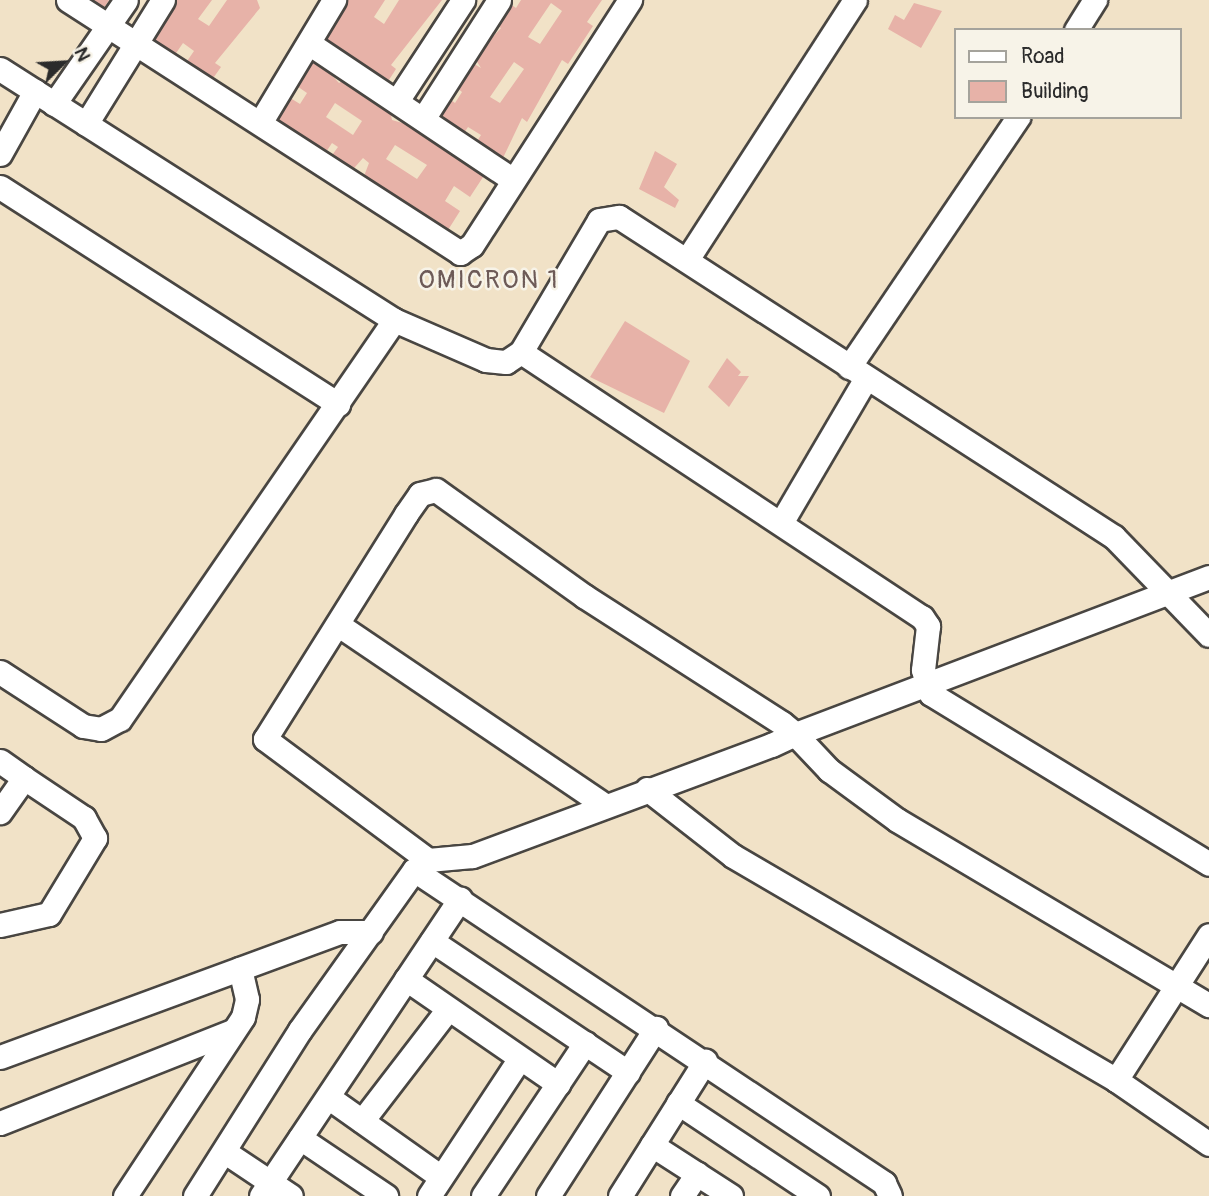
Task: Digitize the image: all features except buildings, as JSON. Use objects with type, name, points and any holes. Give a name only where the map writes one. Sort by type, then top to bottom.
[{"type":"street","points":[[68,0],[453,251],[472,245],[512,179],[630,0]]},
{"type":"street","points":[[54,104],[126,0]]},
{"type":"street","points":[[86,124],[163,0]]},
{"type":"street","points":[[260,123],[310,44],[334,0]]},
{"type":"street","points":[[397,101],[463,0]]},
{"type":"street","points":[[423,119],[499,0]]},
{"type":"street","points":[[688,258],[855,0]]},
{"type":"street","points":[[1077,28],[1086,1]]},
{"type":"street","points":[[310,44],[512,179]]},
{"type":"street","points":[[0,69],[394,320],[486,360],[506,362],[521,352],[604,216],[619,217],[688,258],[858,373],[1114,537],[1209,635]]},
{"type":"street","points":[[0,154],[35,91]]},
{"type":"street","points":[[781,523],[858,373],[1017,119]]},
{"type":"street","points":[[0,187],[338,404]]},
{"type":"street","points":[[0,672],[83,726],[101,729],[120,719],[394,320]]},
{"type":"street","points":[[521,352],[922,617],[928,626],[926,685],[931,694],[1209,864]]},
{"type":"street","points":[[1209,578],[926,685],[795,734],[604,805],[471,856],[428,860],[265,739],[340,626],[420,494],[436,490],[795,734],[829,770],[897,821],[1209,1005]]},
{"type":"street","points":[[340,626],[604,805]]},
{"type":"street","points":[[0,761],[84,818],[95,838],[49,914],[0,925]]},
{"type":"street","points":[[0,813],[24,778]]},
{"type":"street","points":[[647,789],[688,827],[771,879],[1116,1080],[1209,1144]]},
{"type":"street","points":[[195,1196],[286,1051],[372,932],[409,872],[419,871],[884,1183],[890,1196]]},
{"type":"street","points":[[266,1189],[460,899]]},
{"type":"street","points":[[0,1057],[350,929],[372,932]]},
{"type":"street","points":[[1116,1080],[1209,934]]},
{"type":"street","points":[[432,940],[628,1072]]},
{"type":"street","points":[[125,1196],[247,1009],[240,969]]},
{"type":"street","points":[[406,979],[558,1084]]},
{"type":"street","points":[[362,1121],[449,1009]]},
{"type":"street","points":[[548,1196],[656,1028]]},
{"type":"street","points":[[0,1123],[232,1031]]},
{"type":"street","points":[[483,1196],[585,1043]]},
{"type":"street","points":[[328,1097],[362,1121],[435,1186],[520,1058]]},
{"type":"street","points":[[620,1196],[705,1061]]},
{"type":"street","points":[[678,1103],[818,1196]]},
{"type":"street","points":[[300,1138],[386,1196]]},
{"type":"street","points":[[652,1145],[732,1196]]},
{"type":"street","points":[[225,1152],[266,1189],[291,1196]]},
{"type":"street","points":[[682,1196],[697,1174]]},
{"type":"district","name":"OMICRON 1","points":[[489,281]]}]
